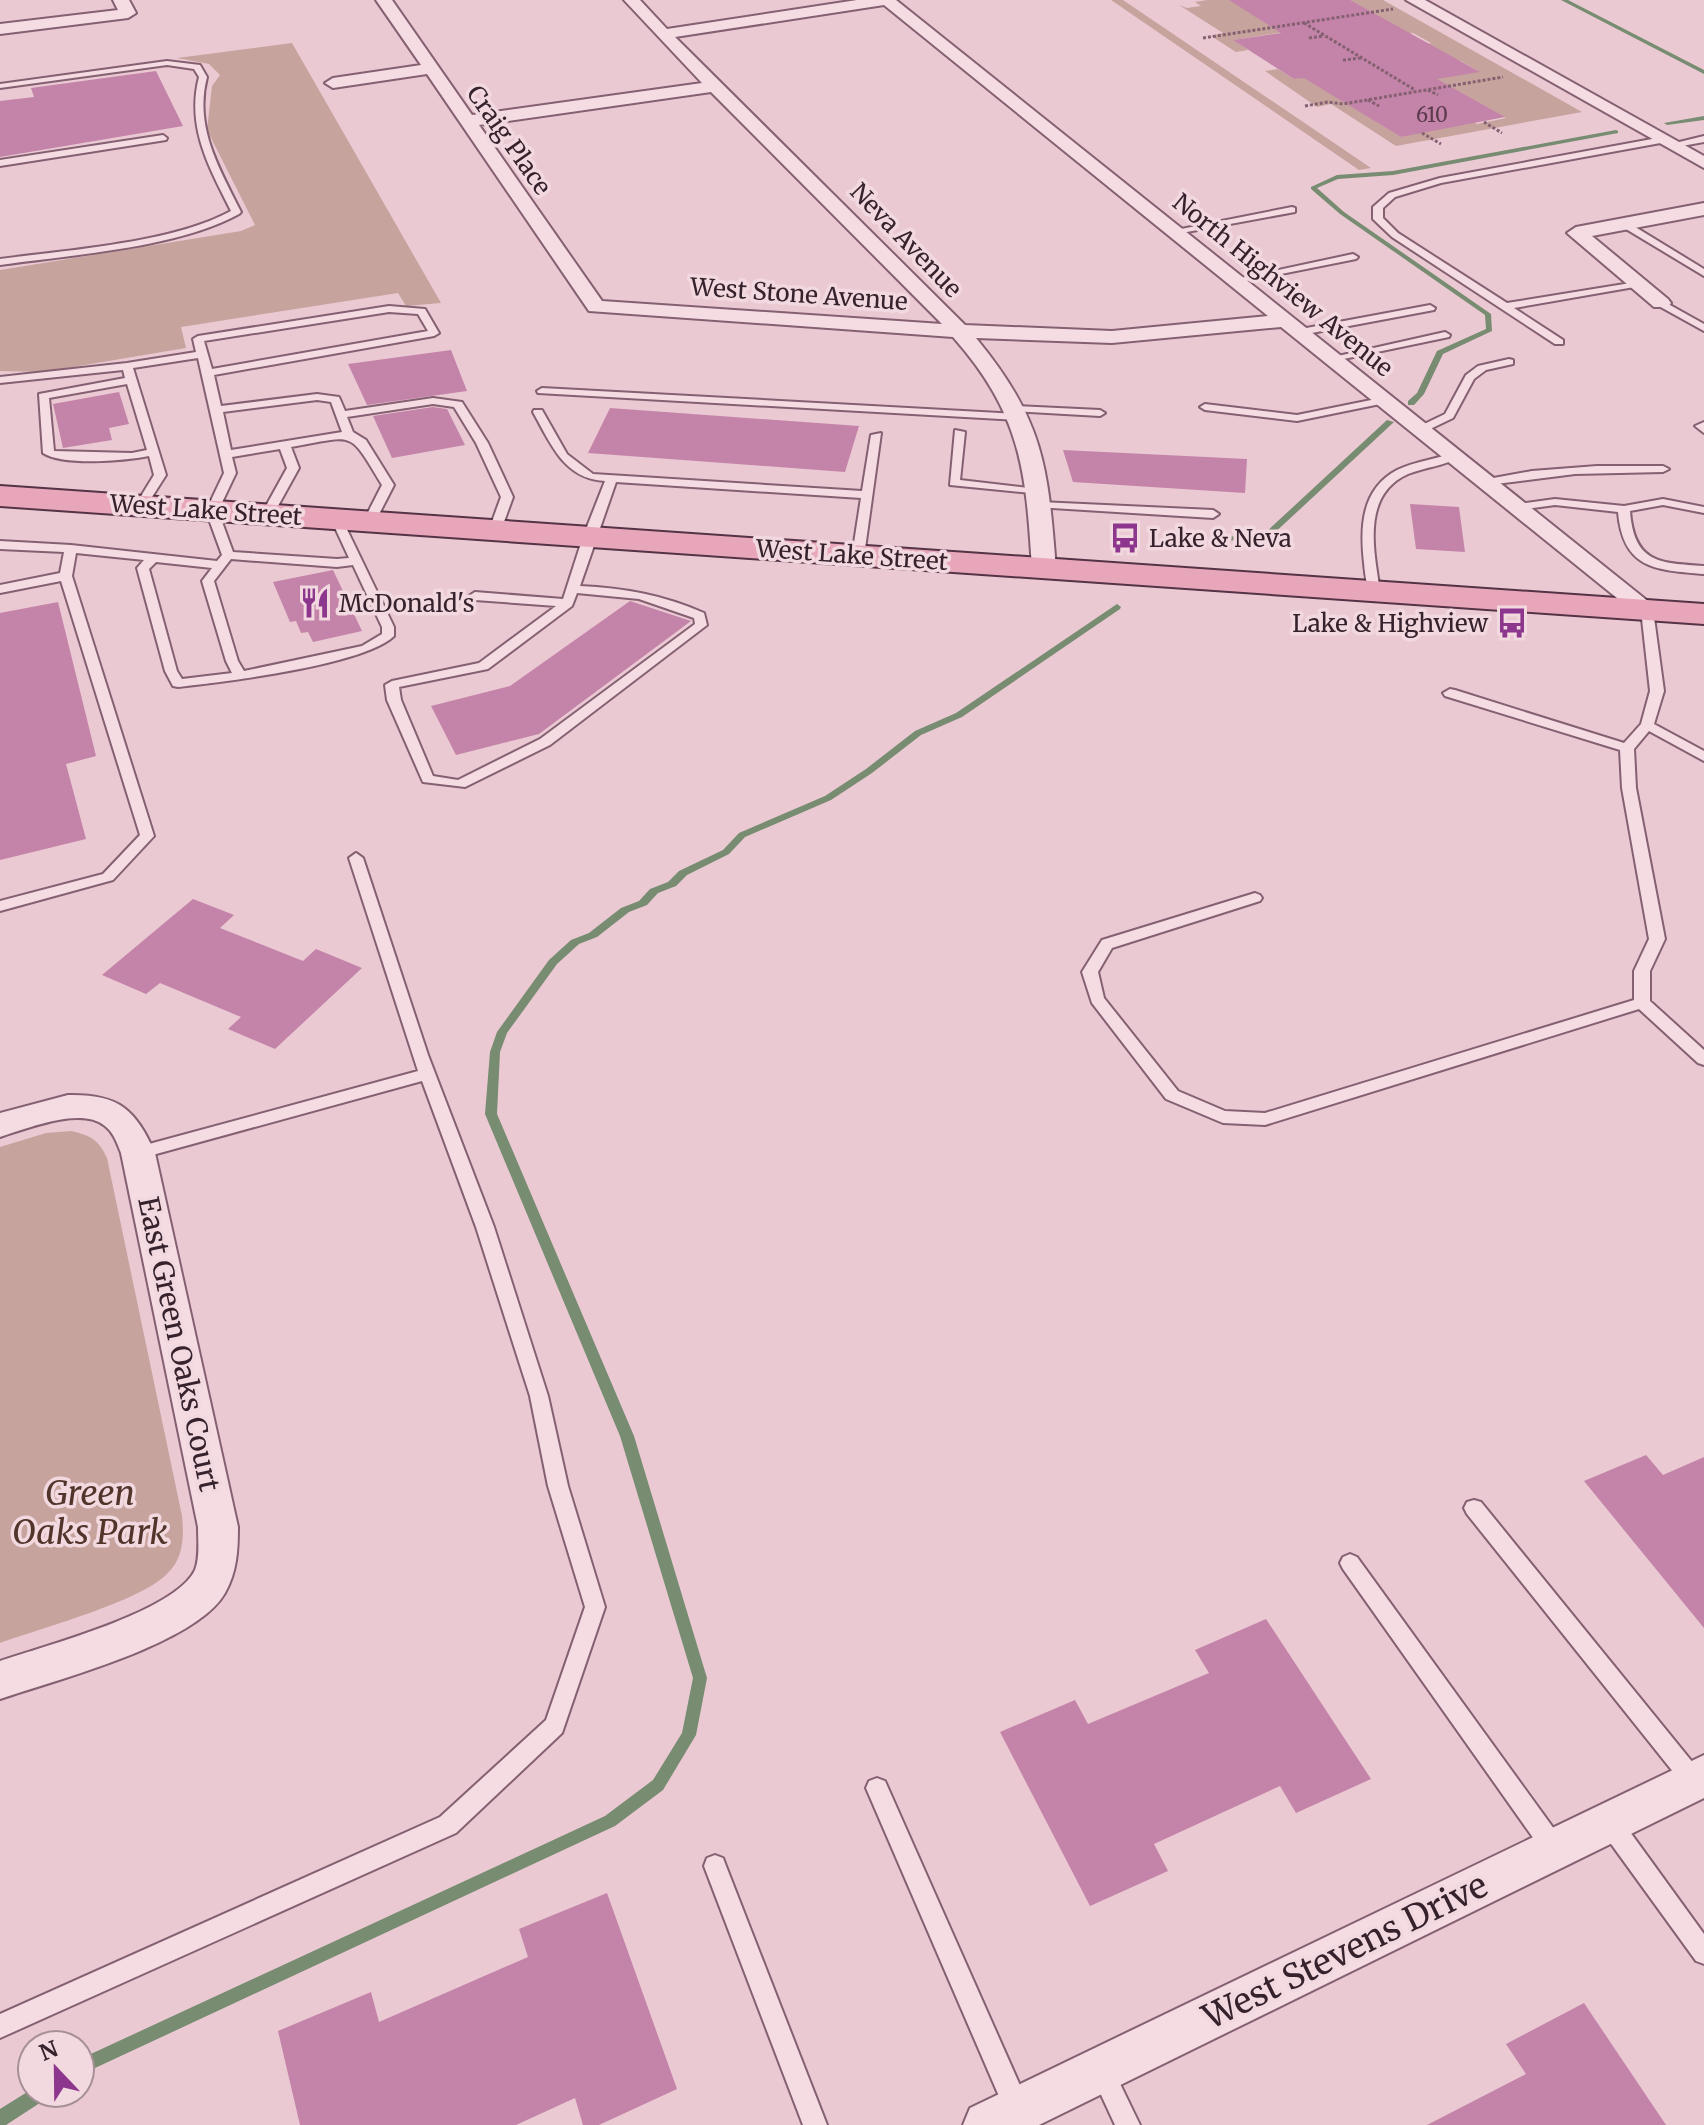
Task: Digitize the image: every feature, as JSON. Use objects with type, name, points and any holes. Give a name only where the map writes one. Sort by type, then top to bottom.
[{"type":"main road","name":"West Lake Street","points":[[0,496],[1704,614]]},
{"type":"street","points":[[0,29],[128,13],[121,0]]},
{"type":"street","name":"Craig Place","points":[[384,0],[596,307]]},
{"type":"street","name":"Neva Avenue","points":[[632,0],[929,299],[984,362],[1017,413],[1028,439],[1038,499],[1044,569]]},
{"type":"street","points":[[663,34],[887,0]]},
{"type":"street","name":"North Highview Avenue","points":[[887,0],[1647,610]]},
{"type":"street","points":[[1414,0],[1704,163]]},
{"type":"street","points":[[333,83],[431,69]]},
{"type":"street","points":[[467,121],[716,86]]},
{"type":"street","points":[[1661,303],[1576,233],[1704,209]]},
{"type":"street","name":"West Stone Avenue","points":[[596,307],[957,331],[1146,336],[1294,326]]},
{"type":"street","name":"East Green Oaks Court","points":[[0,1125],[52,1110],[88,1106],[111,1113],[127,1128],[138,1153],[218,1527],[219,1552],[210,1582],[187,1606],[152,1626],[0,1680]]},
{"type":"street","name":"West Stevens Drive","points":[[1002,2117],[1699,1778]]},
{"type":"lane","points":[[0,86],[167,63],[197,67],[203,77],[196,95],[202,141],[236,212],[226,221],[191,231],[0,262]]},
{"type":"lane","points":[[0,163],[163,138]]},
{"type":"lane","points":[[1559,342],[1395,235],[1378,219],[1378,207],[1392,195],[1440,181],[1704,139]]},
{"type":"lane","points":[[1176,231],[1292,210]]},
{"type":"lane","points":[[1624,224],[1704,273]]},
{"type":"lane","points":[[1236,280],[1353,257]]},
{"type":"lane","points":[[1504,307],[1640,283]]},
{"type":"lane","points":[[1661,303],[1704,328]]},
{"type":"lane","points":[[1294,326],[1430,308]]},
{"type":"lane","points":[[208,373],[434,333],[421,311],[389,309],[198,339],[230,473],[212,511],[224,560]]},
{"type":"lane","points":[[1334,358],[1445,335]]},
{"type":"lane","points":[[0,380],[127,366],[201,354]]},
{"type":"lane","points":[[1422,429],[1449,416],[1470,377],[1482,368],[1509,362]]},
{"type":"lane","points":[[127,366],[160,475],[141,506]]},
{"type":"lane","points":[[132,380],[43,396],[49,453],[89,456],[153,452]]},
{"type":"lane","points":[[542,391],[1017,413],[1100,413]]},
{"type":"lane","points":[[217,410],[317,397],[335,399],[348,434],[362,442],[388,485],[369,522]]},
{"type":"lane","points":[[1205,407],[1297,418],[1386,400]]},
{"type":"lane","points":[[341,415],[433,401],[458,404],[482,443],[507,497],[495,530]]},
{"type":"lane","points":[[538,412],[563,456],[590,477],[867,495]]},
{"type":"lane","points":[[959,432],[954,483],[1038,499],[1213,514]]},
{"type":"lane","points":[[227,454],[348,434]]},
{"type":"lane","points":[[858,556],[877,435]]},
{"type":"lane","points":[[267,515],[293,468],[285,446]]},
{"type":"lane","points":[[1374,591],[1366,530],[1372,498],[1399,474],[1455,456]]},
{"type":"lane","points":[[1488,482],[1575,470],[1663,469]]},
{"type":"lane","points":[[575,589],[627,592],[661,598],[700,616],[701,625],[545,742],[460,784],[428,779],[394,700],[392,685],[483,666],[568,603],[612,479]]},
{"type":"lane","points":[[1519,507],[1555,502],[1624,509],[1663,502],[1704,510]]},
{"type":"lane","points":[[1624,509],[1628,540],[1637,554],[1663,566],[1704,570]]},
{"type":"lane","points":[[153,558],[143,568],[171,671],[178,683],[240,676],[366,649],[388,636],[388,627],[337,519]]},
{"type":"lane","points":[[0,545],[153,558],[355,561]]},
{"type":"lane","points":[[0,906],[108,877],[147,836],[66,576],[71,549]]},
{"type":"lane","points":[[224,560],[208,581],[232,661],[240,676]]},
{"type":"lane","points":[[0,589],[66,576]]},
{"type":"lane","points":[[475,596],[568,603]]},
{"type":"lane","points":[[1647,610],[1657,691],[1647,725],[1627,748],[1629,788],[1657,939],[1642,971],[1642,1003],[1704,1059]]},
{"type":"lane","points":[[1450,693],[1627,748]]},
{"type":"lane","points":[[1647,725],[1704,757]]},
{"type":"lane","points":[[0,2026],[448,1825],[554,1726],[595,1607],[558,1486],[539,1396],[485,1227],[428,1074],[356,858]]},
{"type":"lane","points":[[1255,898],[1107,944],[1090,972],[1097,999],[1172,1095],[1223,1117],[1265,1119],[1642,1003]]},
{"type":"lane","points":[[138,1153],[428,1074]]},
{"type":"lane","points":[[1474,1508],[1699,1778]]},
{"type":"lane","points":[[1350,1563],[1555,1849]]},
{"type":"lane","points":[[877,1788],[1002,2117]]},
{"type":"lane","points":[[1609,1822],[1704,1953]]},
{"type":"lane","points":[[715,1866],[815,2125]]},
{"type":"lane","points":[[1101,2069],[1128,2125]]},
{"type":"path","points":[[1203,38],[1398,9]]},
{"type":"path","points":[[1341,11],[1350,16]]},
{"type":"path","points":[[1284,19],[1293,24]]},
{"type":"path","points":[[1303,23],[1417,91]]},
{"type":"path","points":[[1309,38],[1325,36]]},
{"type":"path","points":[[1353,53],[1364,51]]},
{"type":"path","points":[[1343,60],[1361,58]]},
{"type":"path","points":[[1390,75],[1402,73]]},
{"type":"path","points":[[1305,106],[1367,100],[1516,74]]},
{"type":"path","points":[[1427,89],[1438,95]]},
{"type":"path","points":[[1367,100],[1379,106]]},
{"type":"path","points":[[1484,122],[1502,133]]},
{"type":"path","points":[[1422,133],[1441,144]]},
{"type":"green space","points":[[1111,0],[1123,0],[1371,168],[1359,170]]},
{"type":"green space","points":[[1383,0],[1582,112],[1396,146],[1331,104],[1317,107],[1265,71],[1278,69],[1294,79],[1355,69],[1296,30],[1234,40],[1248,50],[1236,52],[1211,36],[1223,33],[1179,5],[1187,8],[1201,6],[1195,2]],"holes":[[[1413,33],[1431,43],[1423,45],[1453,62],[1461,61],[1478,71],[1352,43]],[[1460,92],[1506,118],[1477,124],[1470,120],[1401,137],[1358,110]]]},
{"type":"green space","points":[[292,43],[441,303],[406,306],[398,293],[181,327],[186,348],[43,372],[0,371],[0,270],[241,231],[255,225],[207,130],[212,86],[220,75],[209,64],[177,58]]},
{"type":"green space","name":"Green Oaks Park","points":[[71,1131],[93,1139],[107,1158],[182,1516],[182,1546],[173,1568],[135,1594],[0,1643],[0,1147],[46,1133]]},
{"type":"building","points":[[1229,0],[1350,0],[1480,72],[1437,79],[1505,117],[1401,137],[1304,78],[1294,79],[1233,40],[1281,33]]},
{"type":"building","points":[[156,71],[183,126],[0,157],[0,101],[34,97],[31,88]]},
{"type":"building","points":[[451,350],[467,391],[367,405],[348,364]]},
{"type":"building","points":[[119,392],[129,424],[109,428],[112,440],[63,448],[53,404]]},
{"type":"building","points":[[433,407],[447,409],[465,445],[392,458],[373,416]]},
{"type":"building","points":[[610,408],[859,426],[845,472],[588,453]]},
{"type":"building","points":[[1063,450],[1247,459],[1245,493],[1073,482]]},
{"type":"building","points":[[1410,504],[1459,507],[1465,552],[1416,549]]},
{"type":"building","name":"McDonald's","points":[[333,570],[362,631],[313,642],[308,632],[301,633],[296,621],[290,622],[273,582]]},
{"type":"building","points":[[630,601],[691,621],[539,734],[456,755],[431,706],[510,686]]},
{"type":"building","points":[[58,602],[96,756],[66,764],[86,839],[0,860],[0,613]]},
{"type":"building","points":[[193,899],[234,915],[220,928],[303,961],[316,949],[362,968],[275,1049],[228,1029],[241,1017],[160,983],[146,994],[102,975]]},
{"type":"building","points":[[1646,1455],[1663,1475],[1704,1457],[1704,1628],[1584,1481]]},
{"type":"building","points":[[1266,1619],[1371,1779],[1296,1813],[1280,1786],[1154,1844],[1168,1871],[1090,1906],[1000,1732],[1075,1700],[1088,1724],[1209,1673],[1195,1650]]},
{"type":"building","points":[[607,1893],[677,2089],[599,2125],[583,2125],[575,2098],[516,2125],[300,2125],[278,2031],[371,1992],[379,2022],[528,1957],[519,1929]]},
{"type":"building","points":[[1584,2003],[1666,2125],[1427,2125],[1526,2074],[1506,2044]]},
{"type":"waterway","points":[[1564,0],[1704,72]]},
{"type":"waterway","points":[[1667,123],[1704,118]]},
{"type":"waterway","points":[[1411,403],[1420,394],[1440,353],[1490,330],[1488,314],[1342,213],[1313,188],[1337,177],[1393,173],[1616,132]]},
{"type":"waterway","points":[[1227,539],[1267,535],[1390,422]]},
{"type":"waterway","points":[[96,2060],[610,1821],[658,1785],[689,1735],[700,1678],[627,1436],[491,1114],[495,1052],[502,1032],[553,962],[575,942],[593,935],[625,910],[643,903],[654,891],[672,884],[683,873],[726,852],[742,835],[828,798],[918,733],[959,715],[1117,607]]},
{"type":"waterway","points":[[0,2119],[16,2109]]},
{"type":"place","name":"Lake & Neva","points":[[1125,538]]},
{"type":"place","name":"McDonald's","points":[[315,603]]},
{"type":"place","name":"Lake & Highview","points":[[1512,623]]}]
